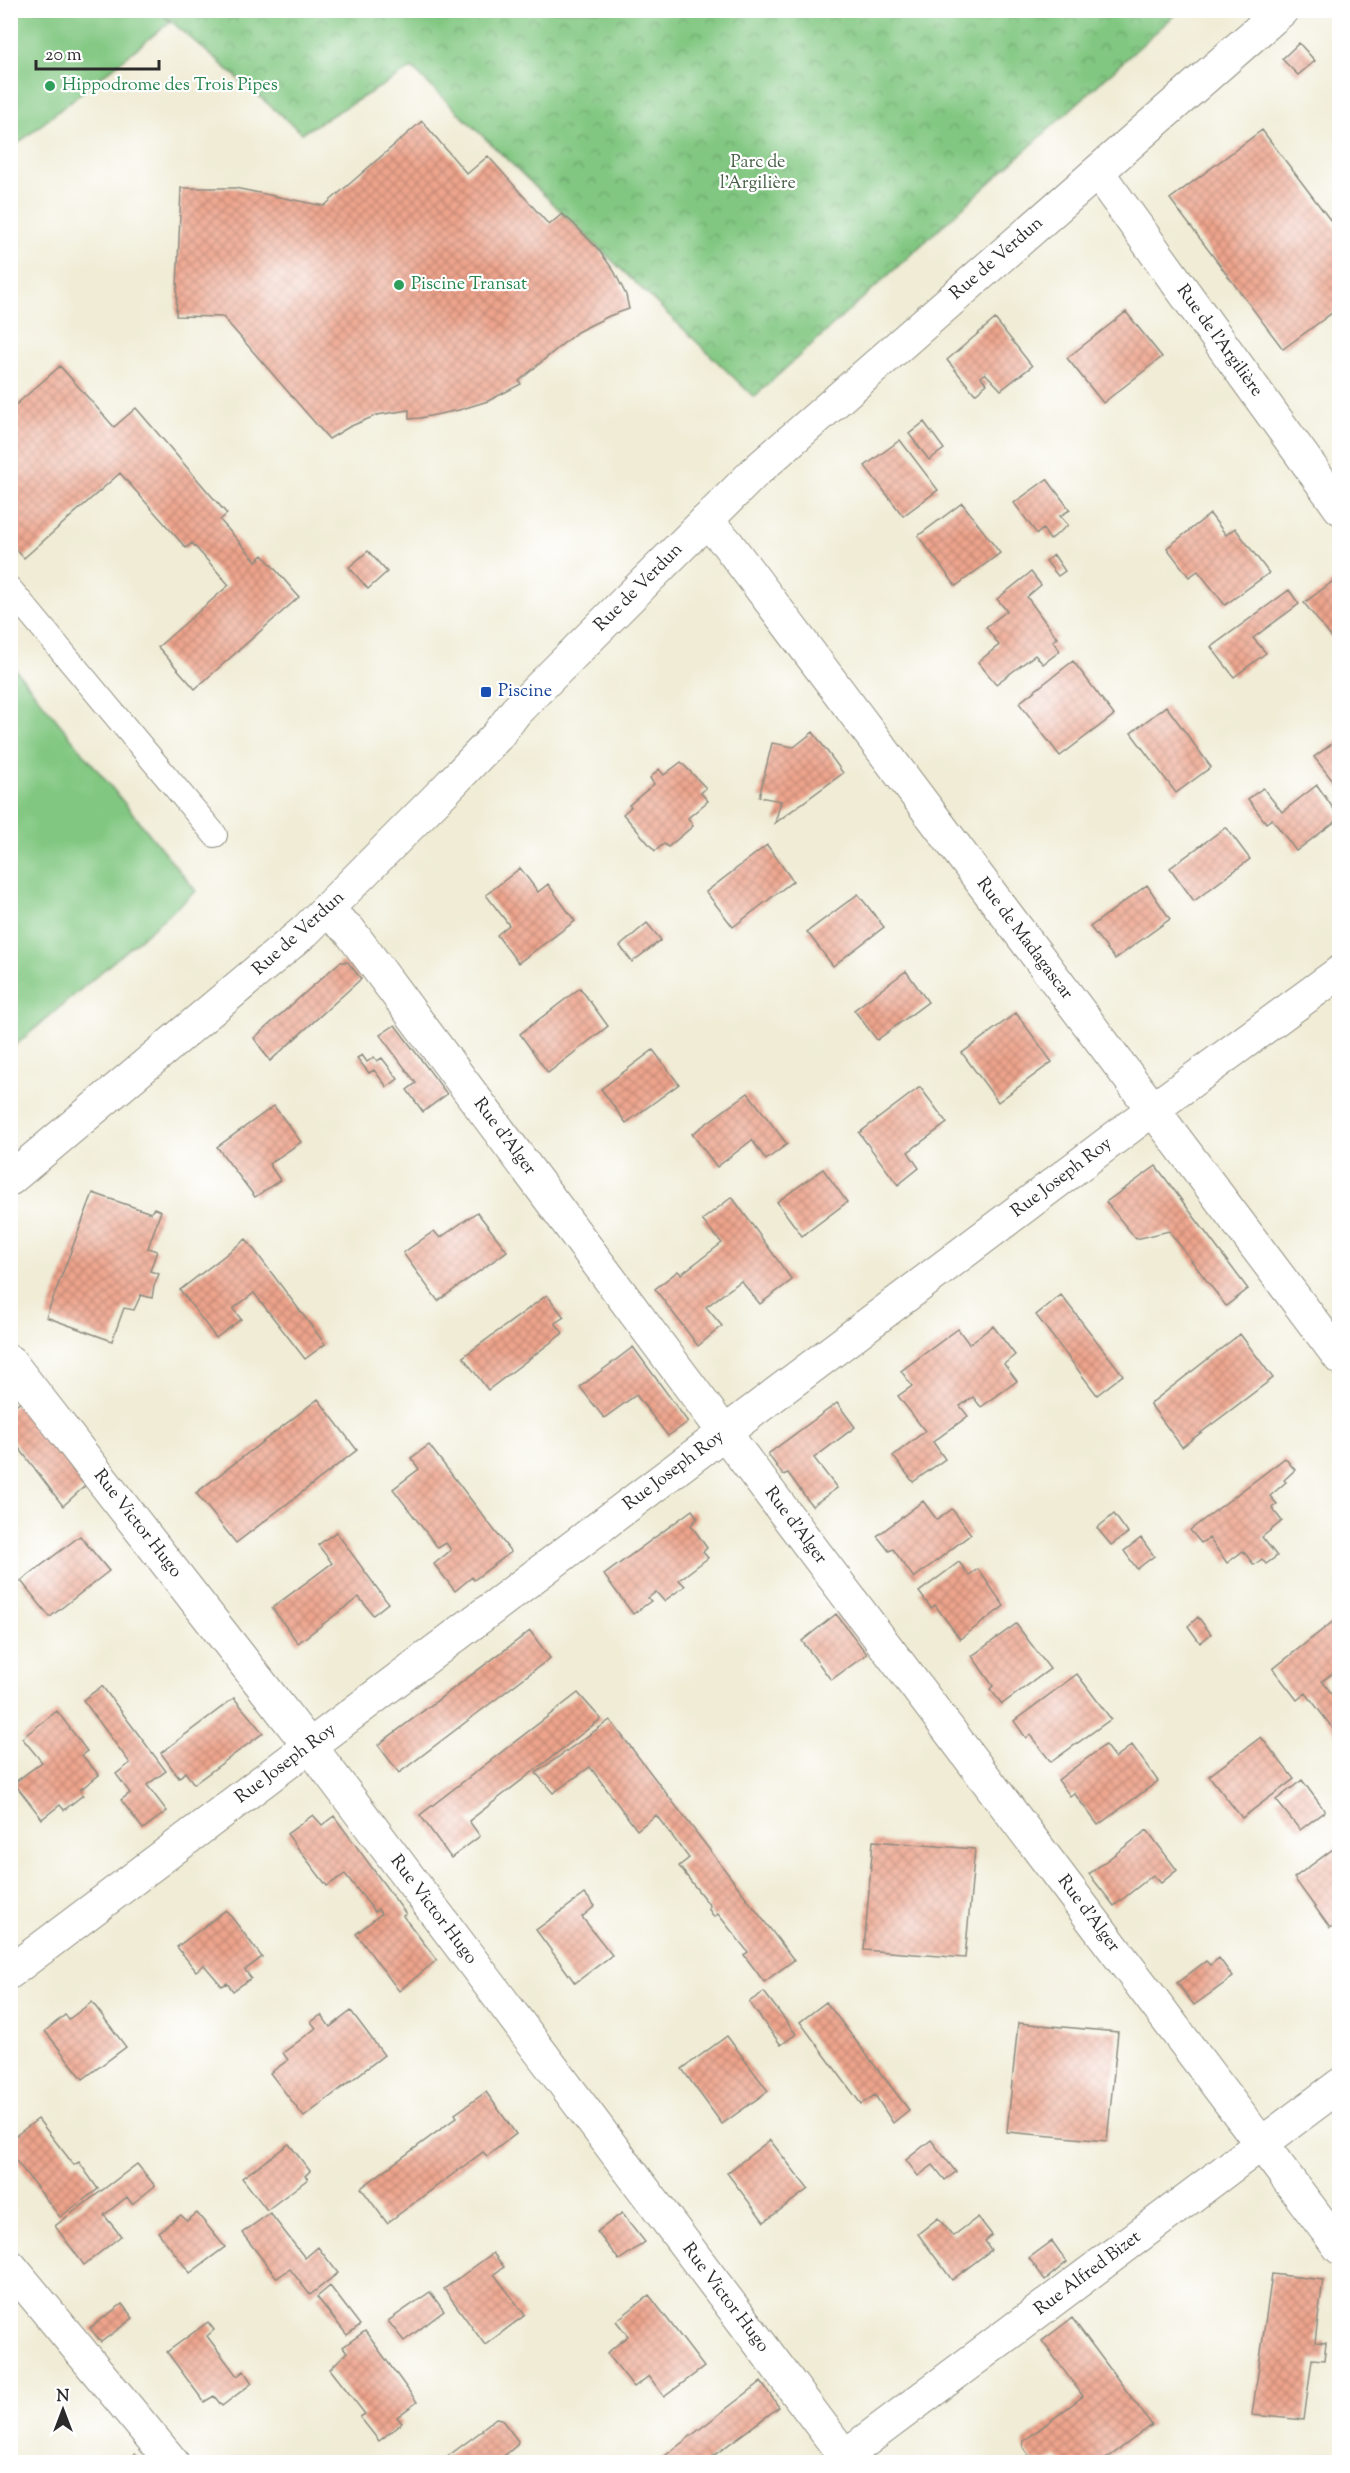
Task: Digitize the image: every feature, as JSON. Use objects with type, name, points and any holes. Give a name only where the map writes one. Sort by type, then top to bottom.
[{"type":"street","name":"Rue de Verdun","points":[[10,1179],[326,911],[475,760],[516,711],[755,472],[1282,10]]},
{"type":"street","name":"Rue de l'Argilière","points":[[1098,173],[1340,508]]},
{"type":"street","name":"Rue de Madagascar","points":[[706,520],[726,542],[1340,1358]]},
{"type":"street","name":"Rue d'Alger","points":[[326,911],[349,930],[724,1433],[1340,2248]]},
{"type":"street","name":"Rue Joseph Roy","points":[[10,1972],[1152,1110],[1340,972]]},
{"type":"street","name":"Rue Victor Hugo","points":[[10,1362],[310,1746],[843,2461]]},
{"type":"street","name":"Rue Alfred Bizet","points":[[843,2461],[1340,2085]]},
{"type":"street","points":[[10,2266],[172,2463]]},
{"type":"lane","points":[[10,589],[215,835]]},
{"type":"green space","name":"Hippodrome des Trois Pipes","points":[[11,10],[159,11],[170,22],[11,149]]},
{"type":"green space","name":"Parc de l'Argilière","points":[[159,11],[1179,11],[754,397],[412,68],[302,133]]},
{"type":"green space","points":[[11,664],[196,891],[10,1049]]},
{"type":"building","points":[[1299,43],[1315,61],[1298,75],[1282,59]]},
{"type":"building","name":"Piscine Transat","points":[[422,121],[467,174],[488,156],[549,225],[562,214],[573,223],[598,249],[614,271],[626,295],[629,309],[577,332],[519,381],[521,384],[488,401],[420,418],[409,419],[409,410],[377,415],[329,439],[223,317],[176,316],[181,188],[235,188],[324,206]]},
{"type":"building","points":[[1262,130],[1340,233],[1340,307],[1283,349],[1170,199]]},
{"type":"building","points":[[1126,312],[1162,357],[1103,403],[1067,358]]},
{"type":"building","points":[[995,319],[1032,366],[1001,390],[985,373],[981,377],[987,384],[975,394],[947,360]]},
{"type":"building","points":[[60,366],[114,427],[136,408],[227,514],[220,520],[256,561],[263,555],[299,597],[195,689],[158,647],[229,585],[192,543],[186,548],[120,473],[24,558],[10,543],[10,410]]},
{"type":"building","points":[[924,422],[944,449],[929,460],[909,434]]},
{"type":"building","points":[[900,440],[938,490],[903,516],[865,466]]},
{"type":"building","points":[[1047,479],[1070,510],[1060,516],[1068,525],[1050,540],[1043,529],[1037,534],[1014,503]]},
{"type":"building","points":[[962,503],[1000,553],[956,586],[918,536]]},
{"type":"building","points":[[1210,514],[1226,535],[1235,528],[1269,573],[1225,605],[1198,571],[1189,577],[1167,548]]},
{"type":"building","points":[[368,551],[387,572],[368,589],[349,567]]},
{"type":"building","points":[[1054,555],[1065,571],[1058,576],[1046,561]]},
{"type":"building","points":[[1031,572],[1041,585],[1027,597],[1057,638],[1053,641],[1060,651],[1043,664],[1035,655],[996,684],[978,662],[999,645],[986,627],[1007,611],[997,599]]},
{"type":"building","points":[[1340,576],[1340,648],[1304,603]]},
{"type":"building","points":[[1289,590],[1299,604],[1253,638],[1266,653],[1234,677],[1211,647]]},
{"type":"building","points":[[1073,661],[1114,715],[1060,756],[1019,703]]},
{"type":"building","points":[[1166,706],[1211,767],[1176,793],[1131,733]]},
{"type":"building","points":[[813,732],[843,773],[775,823],[781,801],[759,797],[772,743],[794,747]]},
{"type":"building","points":[[1340,738],[1340,790],[1314,757]]},
{"type":"building","points":[[681,762],[706,788],[701,793],[708,801],[688,818],[693,826],[668,847],[664,844],[655,851],[623,814],[631,807],[629,805],[654,784],[650,778],[659,769],[664,775]]},
{"type":"building","points":[[1317,785],[1340,818],[1296,851],[1272,819],[1266,823],[1248,799],[1263,788],[1282,812]]},
{"type":"building","points":[[1226,827],[1250,859],[1194,901],[1170,868]]},
{"type":"building","points":[[767,845],[793,881],[733,927],[706,892]]},
{"type":"building","points":[[520,868],[538,892],[548,884],[575,921],[518,963],[497,935],[509,925],[486,895]]},
{"type":"building","points":[[1147,885],[1170,919],[1115,959],[1090,927]]},
{"type":"building","points":[[858,894],[884,927],[833,966],[807,932]]},
{"type":"building","points":[[647,923],[661,940],[632,962],[620,946]]},
{"type":"building","points":[[340,962],[348,962],[361,979],[270,1061],[254,1038]]},
{"type":"building","points":[[906,971],[928,1002],[877,1040],[854,1010]]},
{"type":"building","points":[[580,988],[608,1026],[548,1073],[520,1034]]},
{"type":"building","points":[[1016,1013],[1052,1062],[998,1102],[962,1053]]},
{"type":"building","points":[[395,1025],[447,1094],[423,1112],[407,1090],[416,1083],[380,1035]]},
{"type":"building","points":[[653,1050],[679,1084],[626,1123],[601,1089]]},
{"type":"building","points":[[362,1055],[367,1062],[374,1057],[377,1061],[382,1058],[398,1079],[387,1087],[374,1070],[369,1073],[357,1058]]},
{"type":"building","points":[[920,1087],[947,1123],[908,1152],[919,1168],[898,1185],[859,1133]]},
{"type":"building","points":[[748,1093],[787,1144],[766,1160],[752,1140],[717,1167],[692,1134]]},
{"type":"building","points":[[274,1106],[301,1142],[269,1164],[280,1180],[255,1197],[217,1147]]},
{"type":"building","points":[[1156,1166],[1248,1289],[1226,1306],[1169,1231],[1136,1239],[1106,1202]]},
{"type":"building","points":[[823,1169],[847,1202],[802,1236],[777,1202]]},
{"type":"building","points":[[93,1193],[151,1213],[154,1208],[161,1211],[148,1248],[157,1251],[150,1271],[159,1274],[152,1298],[141,1295],[134,1310],[124,1308],[112,1341],[46,1317]]},
{"type":"building","points":[[732,1197],[792,1280],[760,1304],[741,1281],[706,1307],[722,1326],[698,1346],[655,1289],[678,1271],[681,1274],[722,1243],[702,1220]]},
{"type":"building","points":[[477,1212],[507,1251],[438,1301],[403,1253],[434,1231],[440,1238]]},
{"type":"building","points":[[246,1239],[325,1344],[305,1359],[254,1293],[233,1309],[241,1319],[216,1338],[180,1290]]},
{"type":"building","points":[[547,1295],[564,1317],[555,1323],[563,1333],[488,1390],[463,1357]]},
{"type":"building","points":[[1061,1295],[1123,1375],[1097,1395],[1036,1315]]},
{"type":"building","points":[[993,1326],[1015,1355],[1004,1364],[1017,1381],[981,1407],[973,1397],[960,1406],[968,1416],[933,1442],[945,1459],[913,1482],[893,1456],[925,1431],[898,1396],[912,1386],[901,1371],[958,1329],[969,1344]]},
{"type":"building","points":[[1240,1334],[1273,1378],[1182,1447],[1150,1404]]},
{"type":"building","points":[[633,1347],[688,1422],[668,1436],[636,1395],[604,1418],[580,1387]]},
{"type":"building","points":[[318,1399],[357,1450],[236,1543],[196,1493]]},
{"type":"building","points":[[21,1401],[85,1486],[63,1506],[13,1440],[10,1442],[10,1409]]},
{"type":"building","points":[[837,1403],[855,1427],[814,1458],[837,1488],[812,1506],[788,1473],[783,1475],[768,1454]]},
{"type":"building","points":[[429,1445],[511,1552],[474,1580],[472,1577],[455,1591],[434,1564],[451,1550],[446,1543],[438,1548],[393,1489],[419,1469],[411,1458]]},
{"type":"building","points":[[1285,1458],[1295,1470],[1284,1480],[1286,1482],[1270,1496],[1277,1504],[1272,1508],[1282,1521],[1262,1537],[1277,1556],[1266,1564],[1262,1559],[1254,1565],[1243,1551],[1227,1563],[1209,1538],[1201,1543],[1190,1530]]},
{"type":"building","points":[[923,1501],[937,1520],[952,1509],[971,1534],[914,1578],[893,1549],[889,1551],[877,1536]]},
{"type":"building","points":[[692,1510],[698,1518],[691,1525],[707,1548],[703,1552],[708,1558],[679,1580],[685,1586],[664,1601],[656,1592],[648,1598],[651,1601],[633,1614],[604,1575]]},
{"type":"building","points":[[1114,1514],[1128,1533],[1111,1545],[1097,1528]]},
{"type":"building","points":[[336,1532],[388,1603],[373,1615],[359,1597],[298,1643],[272,1608],[332,1563],[318,1545]]},
{"type":"building","points":[[80,1536],[109,1571],[50,1617],[21,1581]]},
{"type":"building","points":[[1141,1538],[1154,1556],[1137,1569],[1124,1551]]},
{"type":"building","points":[[959,1562],[969,1575],[978,1569],[1004,1606],[960,1639],[935,1605],[931,1608],[919,1592]]},
{"type":"building","points":[[10,1572],[19,1582],[10,1589]]},
{"type":"building","points":[[836,1614],[867,1654],[831,1680],[802,1641]]},
{"type":"building","points":[[1340,1616],[1340,1668],[1322,1681],[1340,1705],[1340,1738],[1306,1693],[1297,1700],[1273,1669]]},
{"type":"building","points":[[1198,1617],[1211,1634],[1200,1643],[1188,1626]]},
{"type":"building","points":[[1016,1624],[1050,1669],[1002,1704],[990,1689],[993,1686],[972,1656]]},
{"type":"building","points":[[530,1631],[550,1658],[399,1773],[378,1745]]},
{"type":"building","points":[[1077,1674],[1111,1719],[1051,1762],[1030,1735],[1026,1738],[1014,1721]]},
{"type":"building","points":[[102,1686],[166,1771],[147,1785],[167,1811],[143,1829],[121,1800],[130,1793],[116,1774],[130,1763],[83,1700]]},
{"type":"building","points":[[578,1693],[601,1719],[469,1821],[480,1836],[451,1858],[420,1815]]},
{"type":"building","points":[[234,1698],[263,1733],[194,1784],[185,1772],[179,1778],[161,1753]]},
{"type":"building","points":[[57,1711],[87,1751],[82,1755],[99,1775],[80,1790],[83,1795],[64,1810],[60,1805],[42,1819],[14,1783],[42,1762],[22,1738]]},
{"type":"building","points":[[610,1720],[794,1960],[764,1982],[744,1955],[748,1952],[718,1914],[714,1917],[708,1908],[710,1906],[679,1866],[689,1858],[656,1815],[637,1830],[590,1767],[553,1793],[536,1773]]},
{"type":"building","points":[[1261,1737],[1294,1779],[1242,1818],[1209,1776]]},
{"type":"building","points":[[1105,1745],[1115,1758],[1132,1745],[1158,1781],[1098,1825],[1074,1793],[1070,1796],[1058,1780]]},
{"type":"building","points":[[1302,1780],[1325,1811],[1300,1830],[1276,1800]]},
{"type":"building","points":[[313,1815],[322,1825],[334,1816],[406,1914],[403,1916],[437,1960],[399,1991],[356,1934],[381,1914],[378,1909],[375,1912],[345,1874],[327,1886],[287,1834]]},
{"type":"building","points":[[1147,1830],[1177,1870],[1161,1883],[1153,1875],[1114,1906],[1089,1874]]},
{"type":"building","points":[[873,1841],[975,1849],[965,1958],[864,1950]]},
{"type":"building","points":[[1340,1844],[1340,1920],[1330,1928],[1294,1878]]},
{"type":"building","points":[[585,1894],[595,1906],[582,1917],[612,1955],[575,1983],[536,1930]]},
{"type":"building","points":[[226,1910],[262,1957],[245,1970],[251,1978],[233,1991],[227,1983],[222,1986],[204,1965],[196,1971],[177,1947]]},
{"type":"building","points":[[1219,1958],[1233,1977],[1194,2005],[1177,1983],[1206,1961],[1210,1965]]},
{"type":"building","points":[[764,1992],[796,2034],[781,2045],[749,2002]]},
{"type":"building","points":[[92,2002],[126,2047],[83,2079],[45,2031],[65,2015],[69,2019]]},
{"type":"building","points":[[826,2002],[909,2110],[893,2123],[875,2095],[861,2104],[800,2022]]},
{"type":"building","points":[[351,2011],[384,2055],[304,2117],[270,2073],[288,2060],[283,2053],[316,2028],[311,2022],[321,2015],[330,2027]]},
{"type":"building","points":[[1018,2023],[1118,2032],[1107,2141],[1007,2132]]},
{"type":"building","points":[[727,2036],[768,2091],[722,2124],[682,2069]]},
{"type":"building","points":[[486,2092],[516,2134],[487,2156],[483,2152],[387,2223],[361,2188],[457,2117],[455,2114]]},
{"type":"building","points":[[38,2119],[74,2165],[79,2162],[98,2189],[60,2217],[10,2153],[10,2140]]},
{"type":"building","points":[[770,2140],[808,2189],[764,2222],[727,2173]]},
{"type":"building","points":[[931,2140],[956,2172],[945,2180],[933,2165],[918,2176],[906,2160]]},
{"type":"building","points":[[289,2144],[310,2171],[305,2176],[308,2179],[267,2210],[242,2178]]},
{"type":"building","points":[[137,2164],[155,2186],[132,2204],[127,2197],[104,2215],[121,2236],[84,2265],[55,2226]]},
{"type":"building","points":[[197,2213],[225,2247],[190,2273],[158,2232],[181,2215],[187,2221]]},
{"type":"building","points":[[270,2213],[305,2258],[318,2247],[338,2273],[310,2295],[290,2269],[277,2278],[242,2233]]},
{"type":"building","points":[[622,2213],[645,2242],[619,2260],[597,2232]]},
{"type":"building","points":[[978,2217],[992,2235],[985,2241],[991,2250],[952,2280],[918,2234],[938,2218],[953,2236]]},
{"type":"building","points":[[1052,2241],[1067,2262],[1045,2280],[1029,2258]]},
{"type":"building","points":[[493,2253],[504,2267],[494,2274],[525,2315],[485,2345],[444,2289]]},
{"type":"building","points":[[1272,2274],[1323,2280],[1315,2342],[1326,2343],[1324,2360],[1312,2359],[1304,2420],[1252,2415]]},
{"type":"building","points":[[330,2286],[360,2325],[347,2335],[317,2297]]},
{"type":"building","points":[[430,2292],[444,2311],[404,2341],[388,2321]]},
{"type":"building","points":[[649,2295],[704,2367],[664,2397],[649,2376],[634,2387],[607,2353],[628,2336],[616,2321]]},
{"type":"building","points":[[122,2304],[133,2318],[101,2342],[90,2328]]},
{"type":"building","points":[[1072,2318],[1152,2425],[1102,2462],[1062,2462],[1057,2456],[1047,2462],[1033,2462],[1023,2447],[1024,2441],[1083,2396],[1042,2341]]},
{"type":"building","points":[[208,2322],[214,2330],[207,2336],[237,2376],[244,2371],[252,2383],[222,2406],[214,2396],[204,2402],[167,2352]]},
{"type":"building","points":[[365,2331],[417,2402],[397,2417],[402,2423],[379,2441],[360,2417],[365,2414],[330,2369],[347,2352],[343,2347]]},
{"type":"building","points":[[761,2382],[779,2407],[705,2462],[657,2462]]},
{"type":"building","points":[[496,2418],[501,2419],[518,2441],[517,2445],[504,2456],[509,2462],[440,2462],[483,2430]]},
{"type":"building","points":[[135,2454],[142,2462],[124,2462]]},
{"type":"place","name":"Hippodrome des Trois Pipes","points":[[50,86]]},
{"type":"place","name":"Piscine Transat","points":[[399,285]]},
{"type":"place","name":"Piscine","points":[[486,692]]}]
